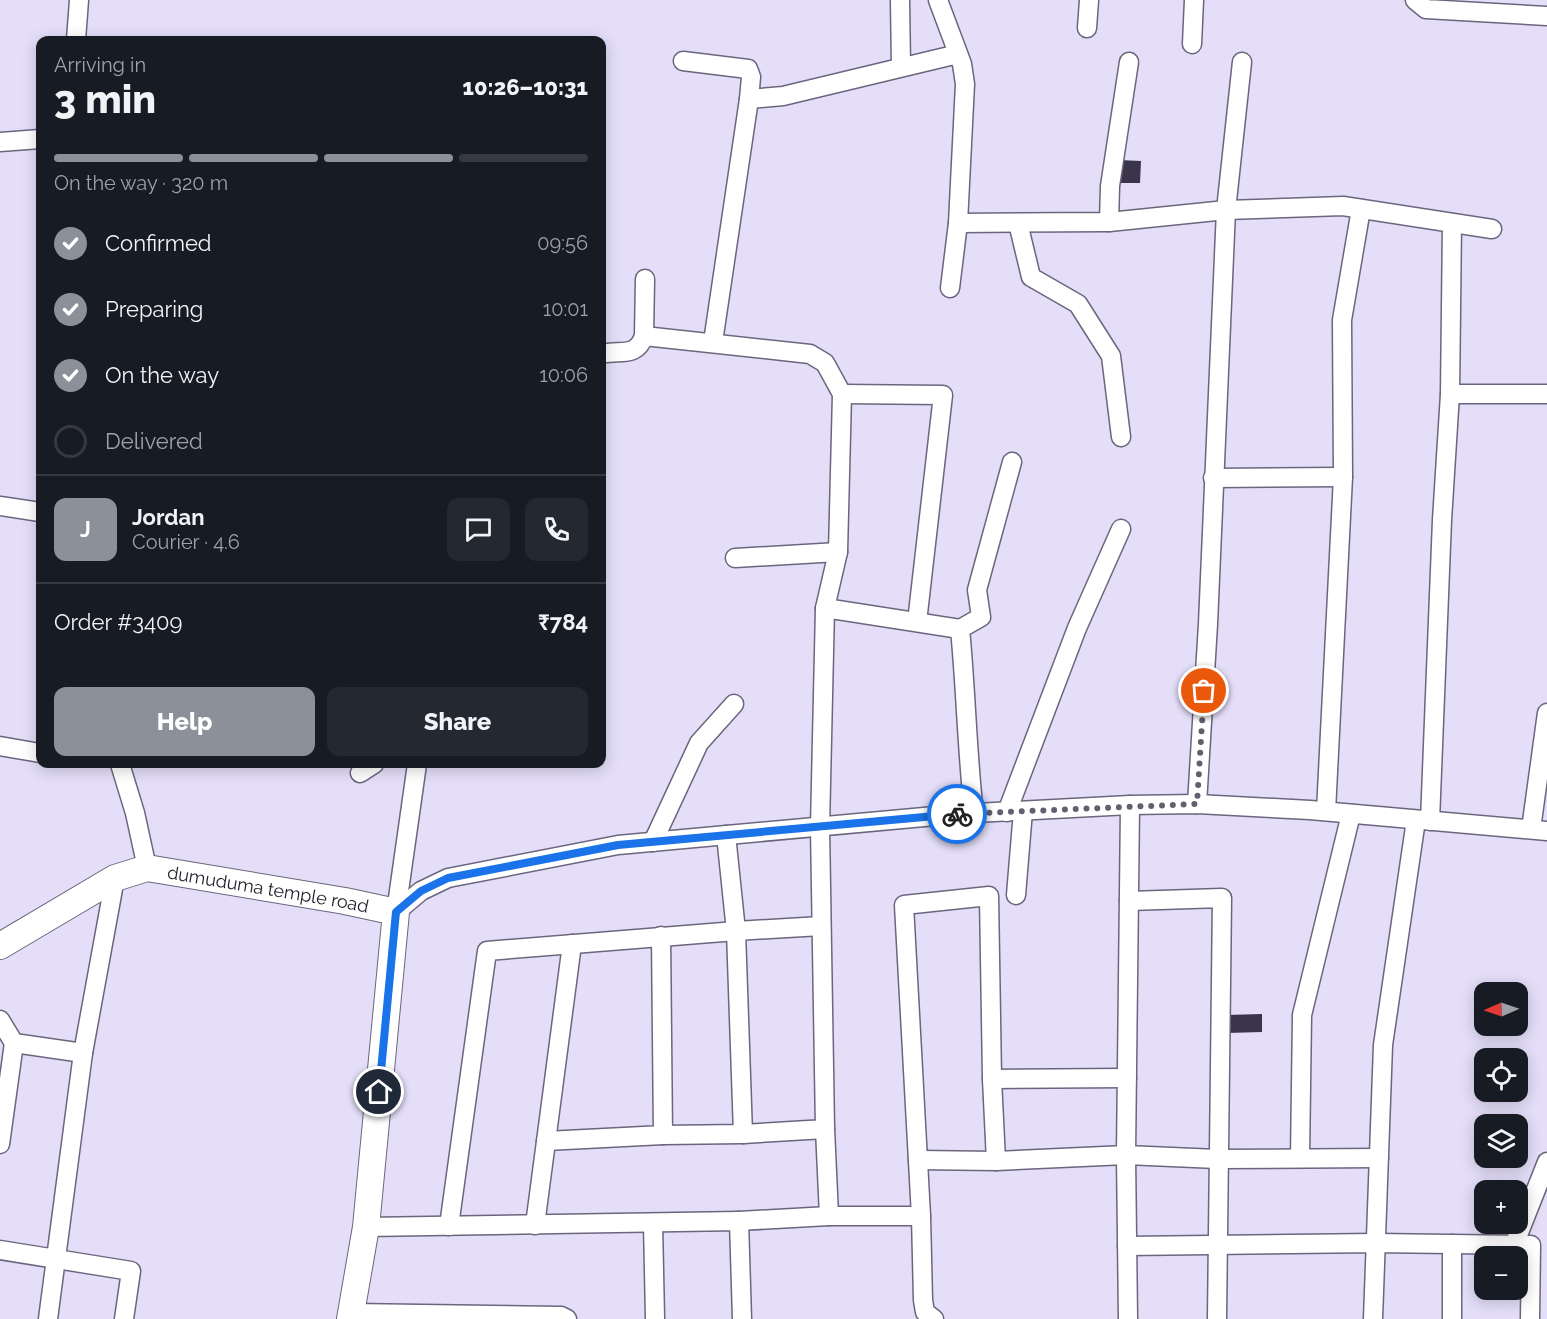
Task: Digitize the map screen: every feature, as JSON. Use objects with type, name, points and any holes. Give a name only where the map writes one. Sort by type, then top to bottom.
[{"type":"street","points":[[76,36],[79,0]]},
{"type":"street","points":[[900,0],[901,66]]},
{"type":"street","points":[[938,0],[958,54],[965,84],[958,223],[950,288]]},
{"type":"street","points":[[1087,28],[1089,0]]},
{"type":"street","points":[[1192,44],[1194,0]]},
{"type":"street","points":[[1415,0],[1426,9],[1547,16]]},
{"type":"street","points":[[749,99],[783,96],[958,54]]},
{"type":"street","points":[[683,61],[748,69],[751,77],[713,342]]},
{"type":"street","points":[[1109,222],[1110,186],[1129,62]]},
{"type":"street","points":[[1197,804],[1208,624],[1226,210],[1242,62]]},
{"type":"street","points":[[0,142],[36,140]]},
{"type":"street","points":[[958,223],[1109,222],[1226,210],[1343,206],[1492,229]]},
{"type":"street","points":[[1326,811],[1343,477],[1342,320],[1360,209]]},
{"type":"street","points":[[1018,223],[1031,277],[1078,304],[1111,356],[1121,437]]},
{"type":"street","points":[[1373,1319],[1383,1045],[1423,820],[1450,394],[1452,223]]},
{"type":"street","points":[[606,354],[630,352],[641,345],[644,336],[645,279]]},
{"type":"street","points":[[644,336],[810,354],[825,363],[842,394],[838,552],[825,608],[820,827],[825,1129],[829,1216]]},
{"type":"street","points":[[842,394],[943,395],[917,622]]},
{"type":"street","points":[[1450,394],[1547,394]]},
{"type":"street","points":[[825,608],[960,629],[981,617],[977,590],[1012,462]]},
{"type":"street","points":[[1213,478],[1343,477]]},
{"type":"street","points":[[0,506],[36,511]]},
{"type":"street","points":[[1016,895],[1015,811],[1077,628],[1121,530]]},
{"type":"street","points":[[735,558],[838,552]]},
{"type":"street","points":[[960,629],[965,682],[966,738],[974,814]]},
{"type":"street","points":[[653,842],[699,743],[735,704]]},
{"type":"street","points":[[396,912],[421,891],[448,878],[618,845],[1015,811],[1197,804],[1326,811],[1539,830],[1547,713]]},
{"type":"street","points":[[0,746],[36,752]]},
{"type":"street","points":[[118,768],[135,813],[147,868]]},
{"type":"street","points":[[416,768],[396,912],[366,1227],[351,1316],[561,1316],[567,1319]]},
{"type":"street","points":[[1128,1319],[1126,1155],[1130,805]]},
{"type":"street","points":[[1300,1158],[1302,1015],[1351,814]]},
{"type":"street","points":[[726,835],[736,931],[743,1134]]},
{"type":"street","name":"dumuduma temple road","points":[[0,946],[115,878],[147,868],[345,900],[396,912]]},
{"type":"street","points":[[48,1319],[83,1053],[115,878]]},
{"type":"street","points":[[934,1319],[926,1312],[924,1300],[904,905],[989,896],[992,1079],[996,1161]]},
{"type":"street","points":[[1129,901],[1222,898],[1216,1243],[1217,1319]]},
{"type":"street","points":[[449,1226],[487,951],[661,936],[821,926]]},
{"type":"street","points":[[661,936],[663,1135]]},
{"type":"street","points":[[536,1225],[572,944]]},
{"type":"street","points":[[0,1020],[14,1042],[0,1144]]},
{"type":"street","points":[[14,1042],[83,1053]]},
{"type":"street","points":[[992,1079],[1127,1078]]},
{"type":"street","points":[[546,1141],[825,1129]]},
{"type":"street","points":[[918,1160],[996,1161],[1126,1155],[1217,1159],[1379,1158]]},
{"type":"street","points":[[1530,1319],[1530,1247],[1547,1162]]},
{"type":"street","points":[[366,1227],[739,1221],[829,1216],[921,1216]]},
{"type":"street","points":[[739,1221],[742,1319]]},
{"type":"street","points":[[653,1223],[655,1319]]},
{"type":"street","points":[[1127,1246],[1216,1243],[1375,1243],[1530,1247]]},
{"type":"street","points":[[1452,1244],[1452,1319]]},
{"type":"street","points":[[0,1250],[131,1272],[124,1319]]},
{"type":"building","points":[[1119,160],[1141,161],[1140,183],[1119,183]]},
{"type":"building","points":[[1262,1014],[1262,1032],[1227,1033],[1226,1015]]},
{"type":"way so far","points":[[957,814],[1197,804],[1204,691]]},
{"type":"route","points":[[379,1092],[396,912],[421,891],[448,878],[618,845],[957,814]]}]
